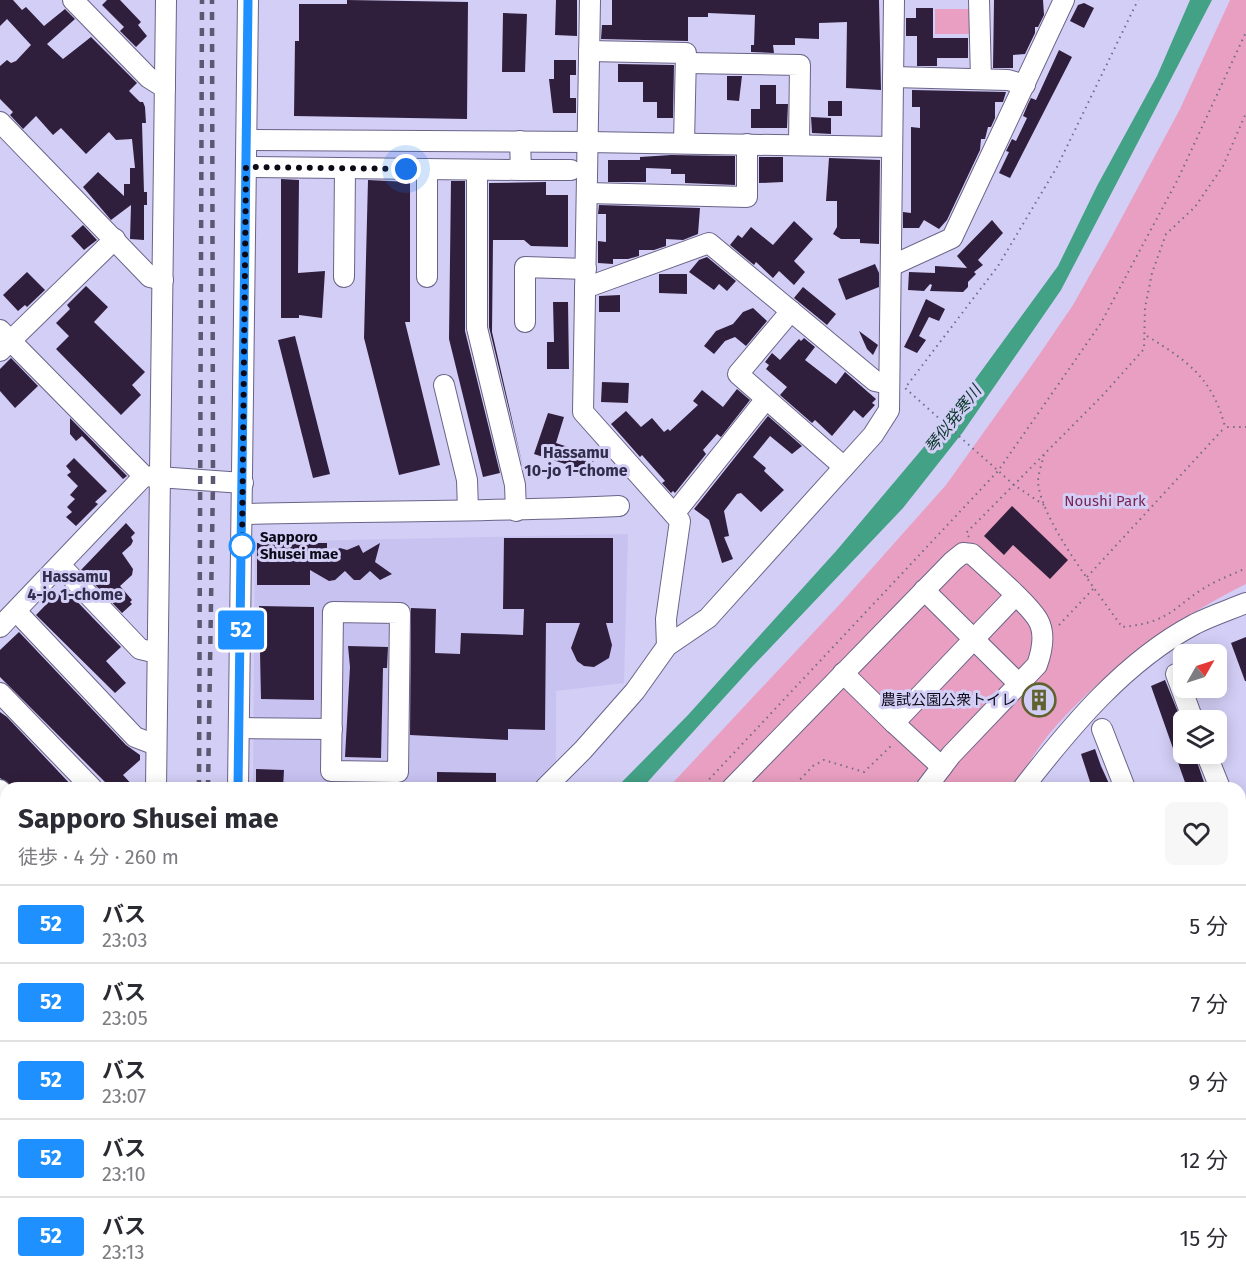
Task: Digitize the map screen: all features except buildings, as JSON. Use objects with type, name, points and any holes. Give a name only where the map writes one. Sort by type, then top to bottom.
[{"type":"street","points":[[73,0],[149,78],[165,88]]},
{"type":"street","points":[[156,782],[157,653],[152,477],[163,280],[166,0]]},
{"type":"street","points":[[238,782],[248,0]]},
{"type":"street","points":[[590,0],[583,412],[680,521],[666,619],[667,646]]},
{"type":"street","points":[[551,782],[583,750],[635,691],[667,646],[708,618],[873,435],[889,411],[894,0]]},
{"type":"street","points":[[980,0],[981,79]]},
{"type":"street","points":[[891,266],[952,238],[1064,0]]},
{"type":"street","points":[[590,51],[686,53],[684,143]]},
{"type":"street","points":[[686,63],[800,65],[799,145]]},
{"type":"street","points":[[893,77],[1008,80],[1025,85]]},
{"type":"street","points":[[0,122],[150,277],[163,280]]},
{"type":"street","points":[[247,140],[520,141],[892,147]]},
{"type":"street","points":[[520,141],[521,170]]},
{"type":"street","points":[[587,194],[747,197],[747,144]]},
{"type":"street","points":[[246,167],[571,170]]},
{"type":"street","points":[[344,277],[345,168]]},
{"type":"street","points":[[426,169],[427,277]]},
{"type":"street","points":[[477,170],[477,328],[515,485],[516,511]]},
{"type":"street","points":[[115,239],[4,341],[152,477],[243,483]]},
{"type":"street","points":[[525,322],[525,267],[585,279],[709,243],[875,381],[890,384]]},
{"type":"street","points":[[791,311],[738,374],[844,467]]},
{"type":"street","points":[[444,385],[467,480],[468,510]]},
{"type":"street","points":[[674,514],[766,399]]},
{"type":"street","points":[[0,627],[60,565],[152,477]]},
{"type":"street","points":[[242,514],[516,511],[619,506]]},
{"type":"street","points":[[738,782],[924,590],[963,553],[972,554],[1038,620],[1042,635],[1042,650],[1037,665],[931,782]]},
{"type":"street","points":[[60,565],[140,649],[157,653]]},
{"type":"street","points":[[924,590],[1019,684]]},
{"type":"street","points":[[896,731],[974,639],[1015,596]]},
{"type":"street","points":[[1028,782],[1053,748],[1091,706],[1141,661],[1195,625],[1246,603]]},
{"type":"street","points":[[16,611],[135,737],[156,745]]},
{"type":"street","points":[[333,612],[400,613],[398,772],[331,771],[332,729],[333,612]]},
{"type":"street","points":[[843,674],[896,731],[942,767]]},
{"type":"street","points":[[0,693],[86,782]]},
{"type":"street","points":[[239,728],[332,729]]},
{"type":"street","points":[[1102,729],[1123,782]]},
{"type":"street","points":[[1210,764],[1218,782]]},
{"type":"path","points":[[1044,505],[1014,485],[906,388],[998,266],[1057,167],[1138,0]]},
{"type":"path","points":[[707,782],[998,471],[1101,323],[1178,179],[1246,32]]},
{"type":"path","points":[[974,542],[966,533],[1102,396],[1144,349],[1147,336],[1145,309],[1152,273],[1166,234],[1195,207],[1223,166],[1246,113]]},
{"type":"path","points":[[1147,336],[1192,366],[1208,384],[1219,404],[1225,427]]},
{"type":"path","points":[[1087,577],[1225,427],[1246,427]]},
{"type":"path","points":[[1044,453],[1038,481],[1044,505],[1094,588],[1122,627],[1148,624],[1169,616],[1214,582],[1246,568]]},
{"type":"path","points":[[1059,625],[1094,588]]},
{"type":"path","points":[[798,782],[813,766],[824,760],[864,772],[896,731]]},
{"type":"shaded area","points":[[628,534],[624,683],[556,691],[556,768],[541,782],[253,782],[255,542]]},
{"type":"green space","name":"Noushi Park","points":[[1230,0],[1246,0],[1246,584],[1168,629],[1120,665],[1076,705],[1049,734],[1015,782],[674,782],[841,603],[946,485],[1073,305],[1180,109]]},
{"type":"green space","points":[[935,9],[969,9],[970,34],[935,34]]},
{"type":"water","name":"琴似発寒川","points":[[1190,0],[1212,0],[1061,290],[963,432],[903,508],[751,668],[648,782],[622,782],[688,715],[837,550],[939,429],[1058,266],[1097,186],[1157,76]]},
{"type":"railway","points":[[199,782],[202,0]]},
{"type":"railway","points":[[208,782],[213,481],[212,0]]},
{"type":"bus line","name":"52","points":[[238,782],[248,0]]},
{"type":"place","name":"Sapporo Shusei mae","points":[[242,546]]},
{"type":"place","name":"農試公園公衆トイレ","points":[[1039,700]]},
{"type":"district","name":"Hassamu 10-jo 1-chome","points":[[576,461]]},
{"type":"district","name":"Hassamu 4-jo 1-chome","points":[[75,585]]},
{"type":"route","points":[[242,546],[246,167],[406,169]]}]
